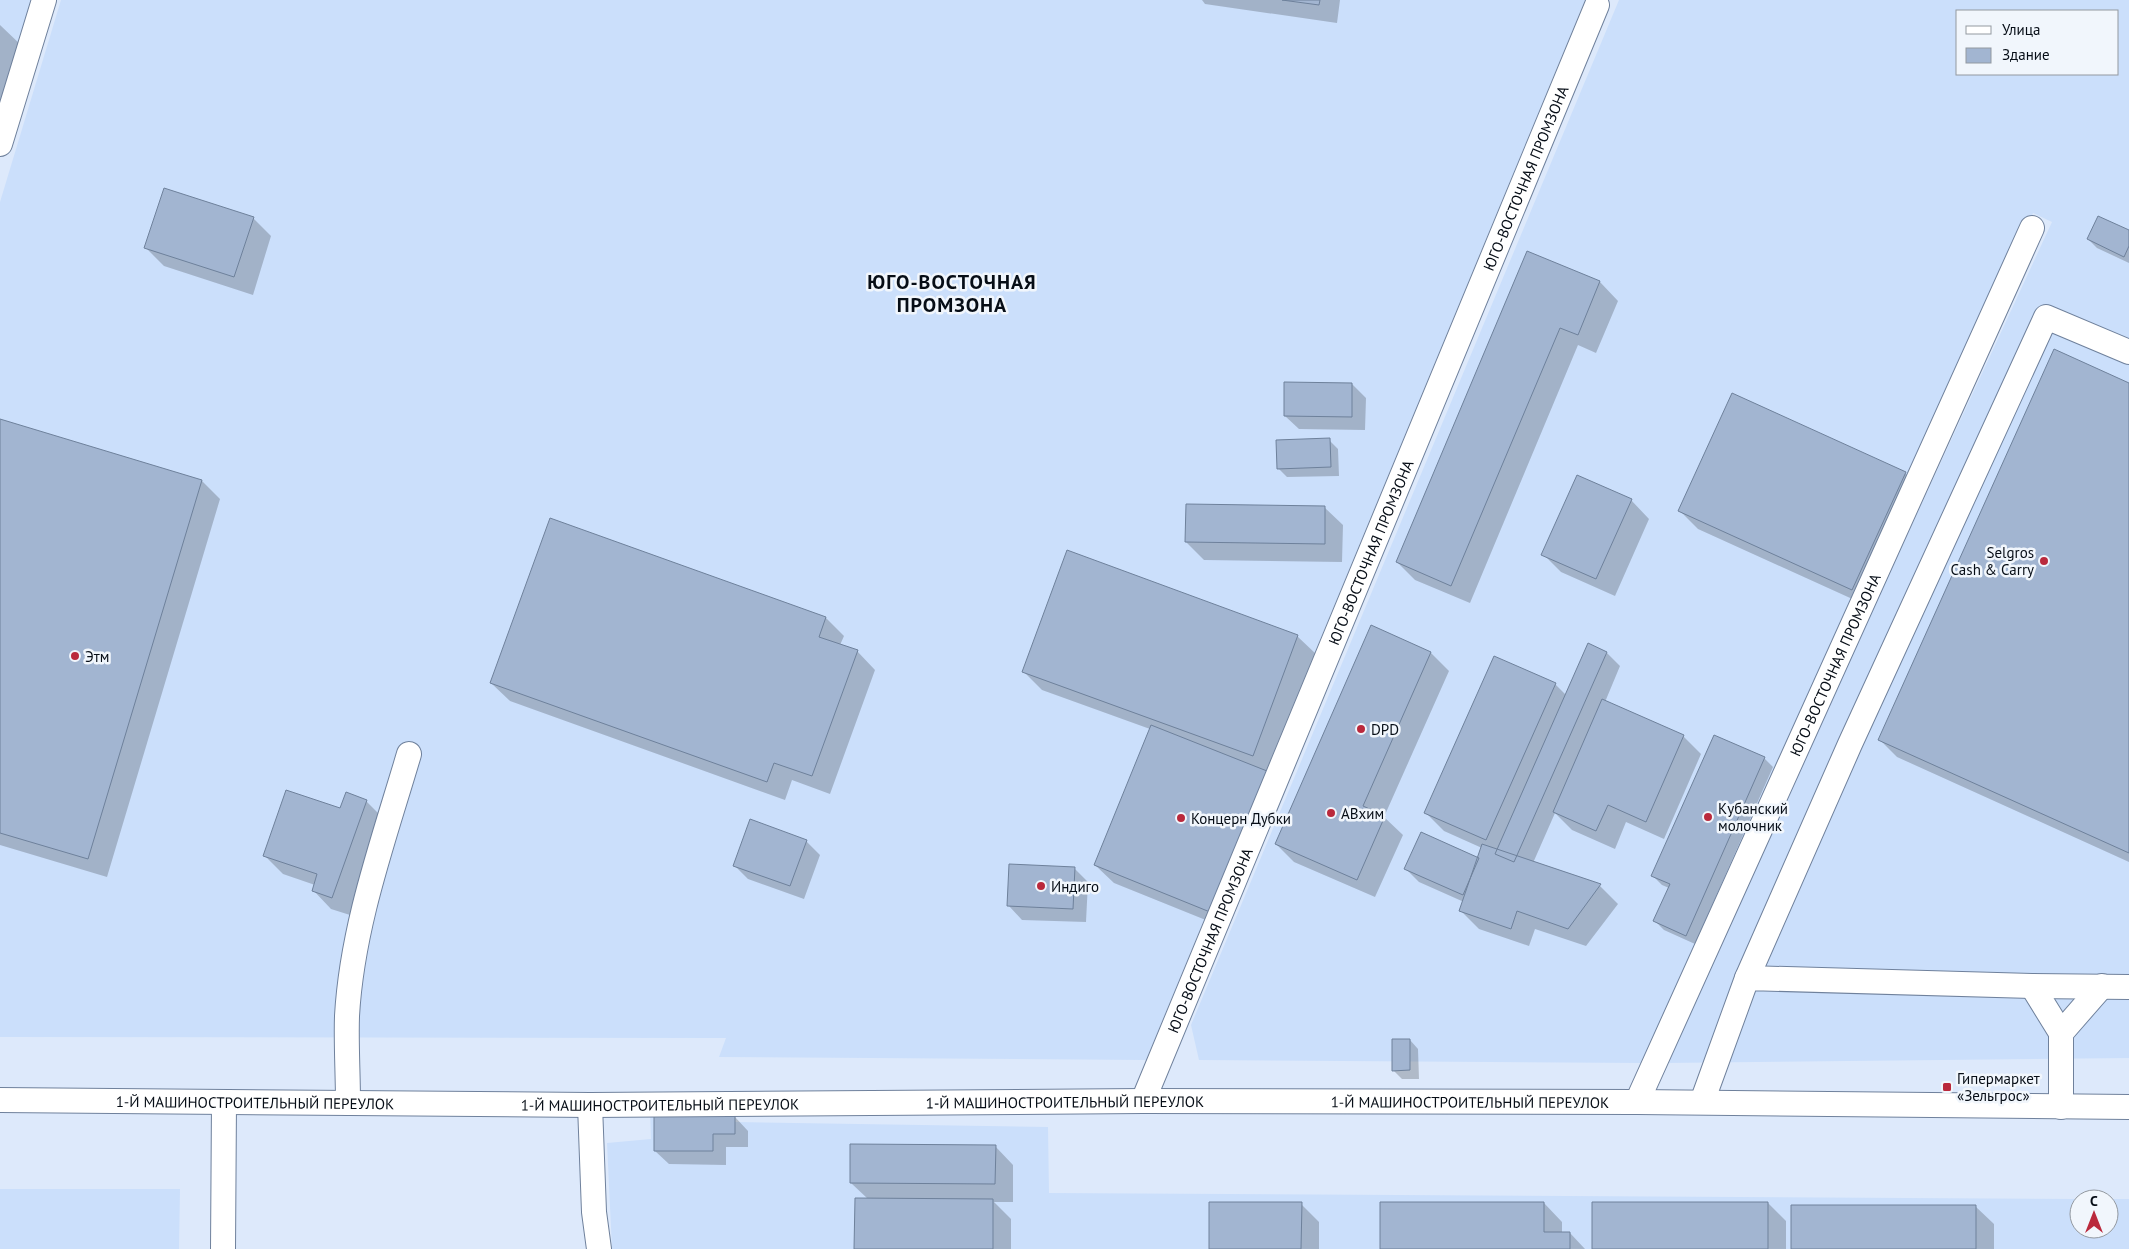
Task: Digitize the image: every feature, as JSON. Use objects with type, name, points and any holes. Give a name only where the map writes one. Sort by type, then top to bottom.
[{"type":"street","points":[[0,144],[44,0]]},
{"type":"street","name":"ЮГО-ВОСТОЧНАЯ ПРОМЗОНА","points":[[1143,1101],[1597,5]]},
{"type":"street","name":"ЮГО-ВОСТОЧНАЯ ПРОМЗОНА","points":[[1637,1102],[2032,228]]},
{"type":"street","points":[[1702,1102],[1747,978],[1854,734],[2046,317],[2129,352]]},
{"type":"street","points":[[348,1103],[347,1016],[354,962],[370,887],[409,754]]},
{"type":"street","points":[[1747,978],[2129,987]]},
{"type":"street","points":[[2032,986],[2061,1033],[2061,1107]]},
{"type":"street","points":[[2061,1033],[2102,986]]},
{"type":"street","name":"1-Й МАШИНОСТРОИТЕЛЬНЫЙ ПЕРЕУЛОК","points":[[0,1100],[590,1106],[1143,1101],[1702,1102],[2129,1107]]},
{"type":"street","points":[[223,1249],[224,1102]]},
{"type":"street","points":[[590,1106],[594,1212],[599,1249]]},
{"type":"shaded area","points":[[0,0],[33,0],[0,107]]},
{"type":"shaded area","points":[[61,0],[1585,0],[1146,1060],[719,1057],[726,1038],[0,1037],[0,202]]},
{"type":"shaded area","points":[[1619,0],[2129,0],[2129,1058],[1663,1063],[2052,222],[2033,213],[1645,1063],[1199,1060],[1191,1025]]},
{"type":"shaded area","points":[[650,1109],[734,1110],[734,1122],[1048,1127],[1049,1193],[2069,1199],[2069,1239],[2119,1239],[2119,1199],[2129,1199],[2129,1249],[612,1249],[607,1143],[651,1139]]},
{"type":"shaded area","points":[[0,1189],[180,1189],[179,1249],[0,1249]]},
{"type":"building","points":[[1282,0],[1320,0],[1319,5]]},
{"type":"building","points":[[164,188],[254,217],[234,277],[144,248]]},
{"type":"building","points":[[2098,216],[2129,230],[2129,246],[2124,257],[2087,239]]},
{"type":"building","points":[[1527,251],[1600,281],[1578,335],[1560,328],[1451,586],[1396,562]]},
{"type":"building","name":"Selgros Cash & Carry","points":[[2054,349],[2129,383],[2129,853],[1878,740]]},
{"type":"building","points":[[1284,382],[1352,383],[1352,417],[1284,416]]},
{"type":"building","points":[[1732,393],[1906,472],[1852,590],[1678,511]]},
{"type":"building","name":"Этм","points":[[0,419],[202,480],[88,859],[0,833]]},
{"type":"building","points":[[1330,438],[1331,467],[1277,469],[1276,440]]},
{"type":"building","points":[[1577,475],[1632,499],[1596,579],[1541,555]]},
{"type":"building","points":[[1186,504],[1325,506],[1325,544],[1185,542]]},
{"type":"building","points":[[550,518],[826,617],[819,637],[858,650],[812,776],[774,763],[767,782],[490,683]]},
{"type":"building","points":[[1067,550],[1298,635],[1253,756],[1022,672]]},
{"type":"building","name":"DPD","points":[[1371,625],[1431,652],[1363,806],[1385,816],[1357,880],[1275,844]]},
{"type":"building","points":[[1588,643],[1607,652],[1514,862],[1495,854]]},
{"type":"building","points":[[1494,656],[1556,683],[1486,840],[1424,813]]},
{"type":"building","points":[[1602,699],[1684,735],[1646,822],[1608,805],[1596,831],[1553,812]]},
{"type":"building","name":"Концерн Дубки","points":[[1151,725],[1267,771],[1210,912],[1094,865]]},
{"type":"building","name":"Кубанский молочник","points":[[1714,735],[1765,757],[1686,936],[1653,921],[1670,884],[1651,876]]},
{"type":"building","points":[[286,790],[340,808],[346,792],[367,800],[332,898],[312,891],[317,874],[263,856]]},
{"type":"building","points":[[750,819],[807,840],[790,886],[733,866]]},
{"type":"building","points":[[1421,832],[1479,858],[1463,895],[1404,869]]},
{"type":"building","points":[[1482,844],[1601,884],[1568,929],[1517,911],[1511,929],[1459,911]]},
{"type":"building","name":"Индиго","points":[[1009,864],[1075,867],[1073,909],[1007,906]]},
{"type":"building","points":[[1392,1039],[1410,1039],[1410,1070],[1392,1071]]},
{"type":"building","points":[[654,1115],[735,1116],[735,1134],[713,1134],[713,1151],[654,1151]]},
{"type":"building","points":[[850,1144],[996,1145],[995,1184],[850,1183]]},
{"type":"building","points":[[855,1198],[993,1199],[993,1249],[854,1249]]},
{"type":"building","points":[[1209,1202],[1302,1202],[1301,1249],[1209,1249]]},
{"type":"building","points":[[1380,1202],[1544,1202],[1544,1232],[1570,1232],[1570,1249],[1380,1249]]},
{"type":"building","points":[[1592,1202],[1768,1202],[1768,1249],[1592,1249]]},
{"type":"building","points":[[1791,1205],[1976,1205],[1976,1249],[1791,1249]]},
{"type":"place","name":"Selgros Cash & Carry","points":[[2044,561]]},
{"type":"place","name":"Этм","points":[[75,656]]},
{"type":"place","name":"DPD","points":[[1361,729]]},
{"type":"place","name":"АВхим","points":[[1331,813]]},
{"type":"place","name":"Кубанский молочник","points":[[1708,817]]},
{"type":"place","name":"Концерн Дубки","points":[[1181,818]]},
{"type":"place","name":"Индиго","points":[[1041,886]]},
{"type":"place","name":"Гипермаркет «Зельгрос»","points":[[1947,1087]]},
{"type":"district","name":"ЮГО-ВОСТОЧНАЯ ПРОМЗОНА","points":[[952,294]]}]
